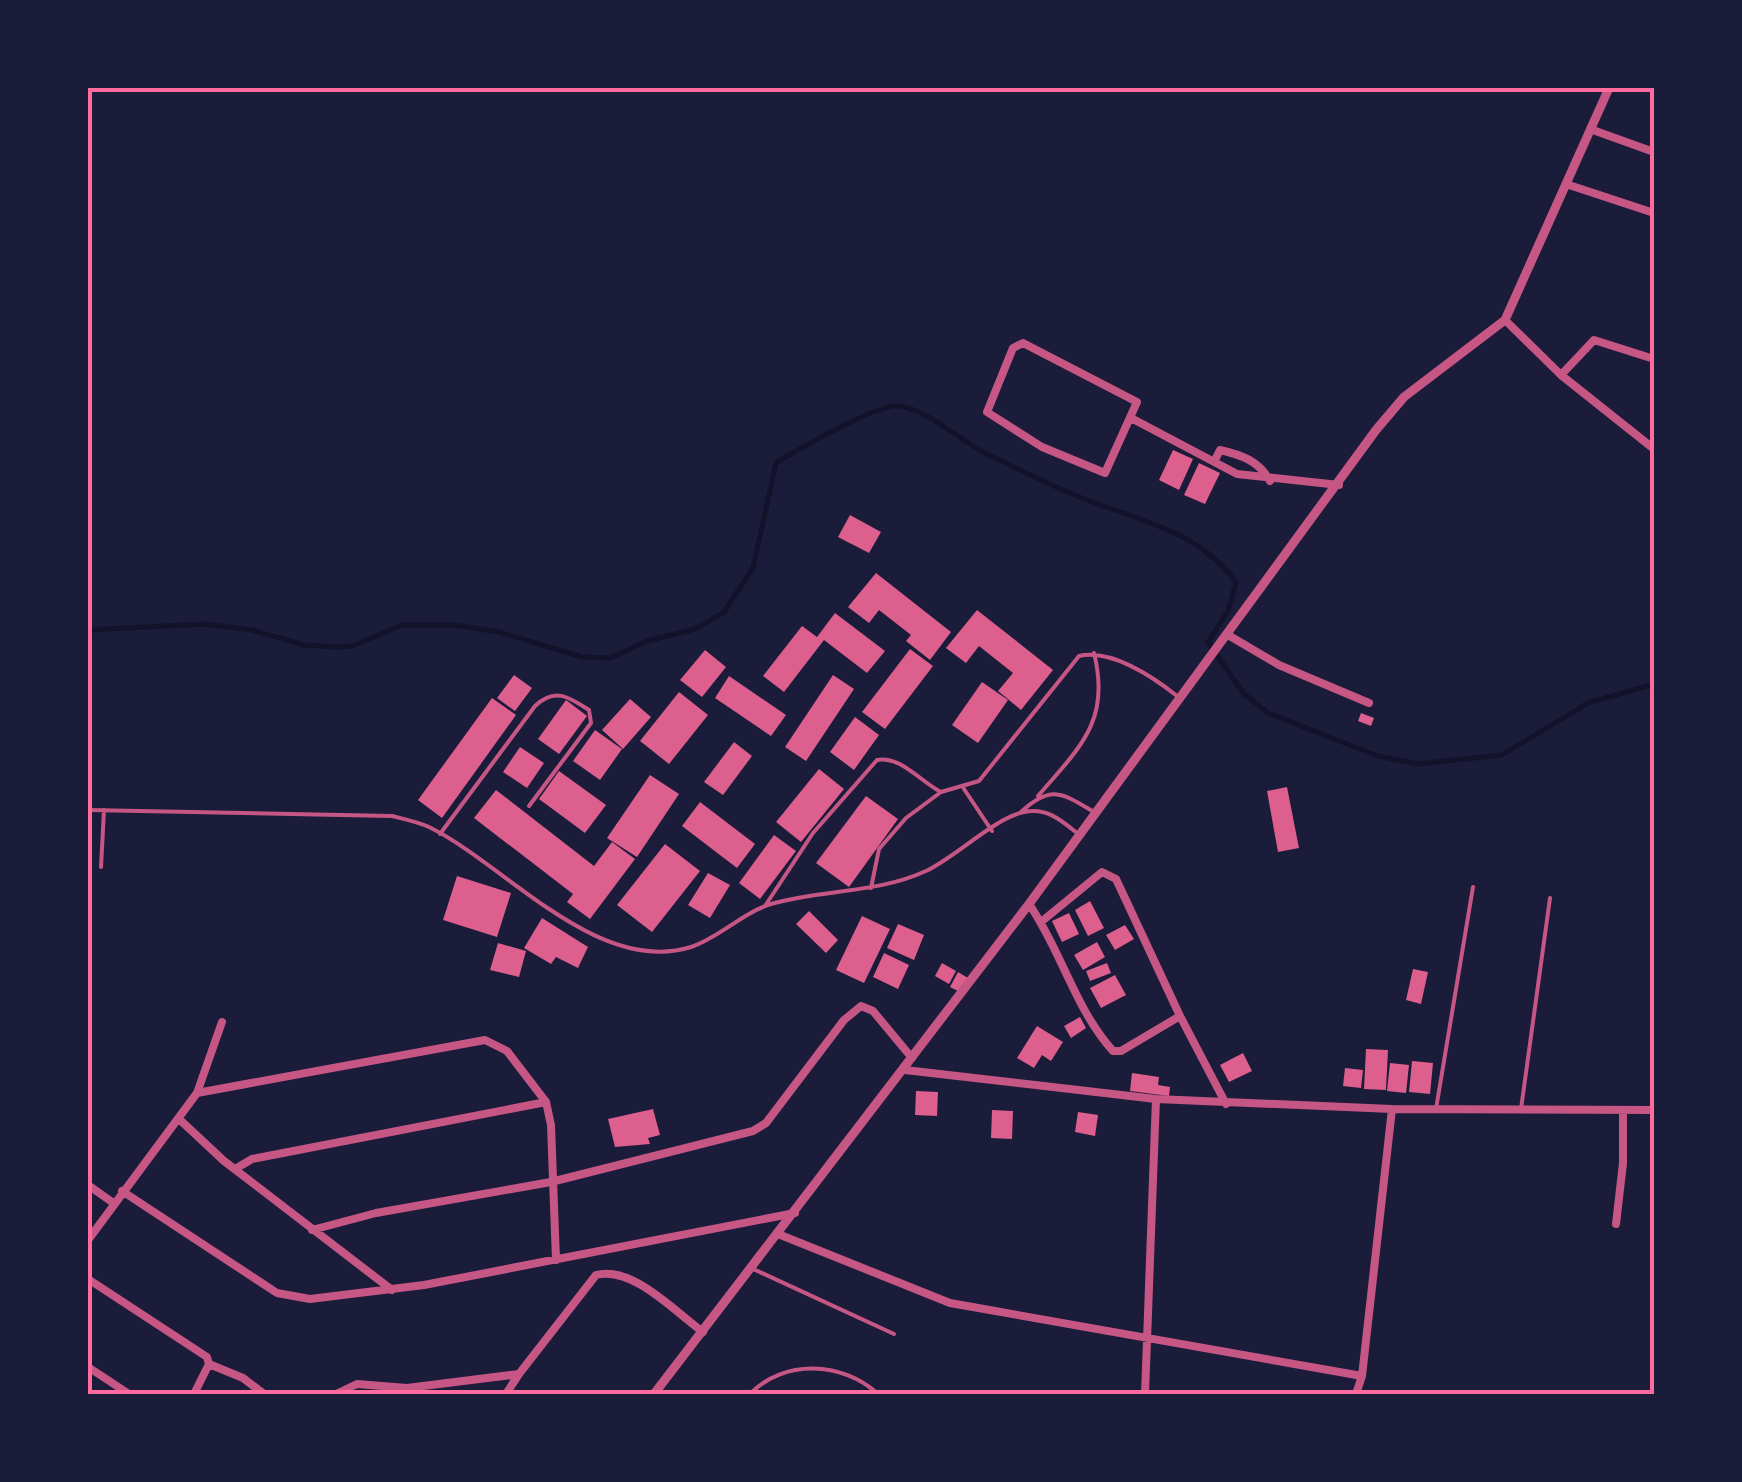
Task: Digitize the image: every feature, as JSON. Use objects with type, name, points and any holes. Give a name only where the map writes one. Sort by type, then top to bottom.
[{"type":"street","points":[[654,1394],[905,1070],[1404,398],[1505,320],[1609,88]]},
{"type":"street","points":[[1590,129],[1654,152]]},
{"type":"street","points":[[1568,185],[1654,213]]},
{"type":"street","points":[[1505,320],[1561,375],[1653,444]]},
{"type":"street","points":[[1561,375],[1594,340],[1654,359]]},
{"type":"street","points":[[1022,343],[1137,402],[1131,418],[1108,470],[1101,474],[1002,424],[990,416],[986,405],[1013,348],[1022,343]]},
{"type":"street","points":[[1131,418],[1236,474],[1270,481],[1339,484]]},
{"type":"street","points":[[1214,462],[1220,450],[1233,453],[1263,467],[1270,481]]},
{"type":"street","points":[[1228,634],[1279,665],[1370,703]]},
{"type":"street","points":[[1041,922],[1102,872],[1116,879],[1226,1104]]},
{"type":"street","points":[[1029,904],[1085,1010],[1113,1050],[1120,1050],[1180,1016]]},
{"type":"street","points":[[312,1230],[376,1214],[552,1182],[753,1131],[766,1123],[855,1008],[867,1006],[873,1011],[912,1058]]},
{"type":"street","points":[[88,1240],[112,1202],[197,1093],[222,1022]]},
{"type":"street","points":[[197,1093],[485,1040],[507,1051],[546,1102],[556,1260]]},
{"type":"street","points":[[905,1070],[1226,1104],[1654,1110]]},
{"type":"street","points":[[1145,1394],[1156,1099]]},
{"type":"street","points":[[235,1168],[252,1159],[546,1102]]},
{"type":"street","points":[[1356,1394],[1362,1376],[1392,1109]]},
{"type":"street","points":[[1616,1224],[1622,1182],[1623,1110]]},
{"type":"street","points":[[179,1119],[312,1230],[392,1290]]},
{"type":"street","points":[[88,1185],[112,1202]]},
{"type":"street","points":[[122,1192],[278,1293],[310,1299],[392,1290],[795,1213]]},
{"type":"street","points":[[778,1234],[950,1303],[1362,1376]]},
{"type":"street","points":[[506,1394],[596,1275],[608,1272],[625,1276],[704,1332]]},
{"type":"street","points":[[88,1279],[199,1350],[209,1364],[243,1378],[264,1394]]},
{"type":"street","points":[[194,1394],[209,1364]]},
{"type":"street","points":[[88,1367],[129,1394]]},
{"type":"street","points":[[336,1394],[358,1384],[406,1388],[519,1374]]},
{"type":"lane","points":[[871,888],[879,849],[906,818],[941,792],[979,781],[997,764],[1079,656],[1094,653],[1110,657],[1180,699]]},
{"type":"lane","points":[[88,810],[392,816],[440,834],[579,929],[630,946],[665,950],[691,947],[765,906],[799,896],[871,888],[926,871],[1021,812],[1038,796],[1096,720],[1101,698],[1094,653]]},
{"type":"lane","points":[[440,834],[535,706],[553,694],[563,694],[589,710],[591,723],[529,806]]},
{"type":"lane","points":[[765,906],[813,833],[877,760],[890,757],[900,762],[917,780],[941,792]]},
{"type":"lane","points":[[962,788],[992,831]]},
{"type":"lane","points":[[1038,796],[1057,793],[1096,813]]},
{"type":"lane","points":[[100,867],[104,810]]},
{"type":"lane","points":[[1021,812],[1057,816],[1080,835]]},
{"type":"lane","points":[[1436,1109],[1472,886]]},
{"type":"lane","points":[[1521,1109],[1550,898]]},
{"type":"lane","points":[[750,1268],[894,1334]]},
{"type":"lane","points":[[750,1394],[775,1375],[799,1369],[850,1376],[878,1394]]},
{"type":"building","points":[[1173,450],[1193,459],[1179,490],[1159,480]]},
{"type":"building","points":[[1199,463],[1220,473],[1205,504],[1184,495]]},
{"type":"building","points":[[850,515],[881,532],[869,553],[838,537]]},
{"type":"building","points":[[876,573],[951,632],[930,660],[906,641],[911,635],[879,610],[869,623],[848,607]]},
{"type":"building","points":[[977,610],[1053,670],[1021,710],[998,691],[1013,673],[979,646],[966,663],[946,648]]},
{"type":"building","points":[[835,613],[885,651],[867,673],[824,640],[784,692],[763,676],[802,626],[817,637]]},
{"type":"building","points":[[910,649],[933,666],[885,729],[862,712]]},
{"type":"building","points":[[705,650],[726,667],[702,697],[680,680]]},
{"type":"building","points":[[514,675],[532,688],[515,711],[497,698]]},
{"type":"building","points":[[833,675],[854,689],[806,761],[785,747]]},
{"type":"building","points":[[729,676],[786,715],[771,736],[715,698]]},
{"type":"building","points":[[982,682],[1008,700],[978,743],[952,725]]},
{"type":"building","points":[[679,692],[708,715],[669,764],[640,741]]},
{"type":"building","points":[[492,698],[516,715],[442,818],[418,800]]},
{"type":"building","points":[[630,699],[651,717],[623,749],[602,730]]},
{"type":"building","points":[[566,700],[587,716],[559,754],[538,739]]},
{"type":"building","points":[[1361,713],[1374,718],[1371,726],[1358,721]]},
{"type":"building","points":[[855,717],[879,735],[854,770],[830,752]]},
{"type":"building","points":[[595,730],[622,749],[600,780],[573,761]]},
{"type":"building","points":[[734,742],[752,756],[723,795],[704,782]]},
{"type":"building","points":[[520,747],[544,763],[527,788],[503,772]]},
{"type":"building","points":[[819,769],[844,789],[801,842],[776,822]]},
{"type":"building","points":[[559,771],[606,805],[585,833],[539,799]]},
{"type":"building","points":[[650,775],[679,794],[637,857],[607,838]]},
{"type":"building","points":[[1287,787],[1299,848],[1278,852],[1267,791]]},
{"type":"building","points":[[496,790],[594,866],[612,842],[635,859],[590,919],[567,902],[573,894],[474,818]]},
{"type":"building","points":[[866,796],[898,819],[849,887],[816,863]]},
{"type":"building","points":[[700,802],[755,844],[737,868],[682,826]]},
{"type":"building","points":[[774,835],[796,851],[760,899],[739,883]]},
{"type":"building","points":[[665,844],[700,871],[652,932],[617,905]]},
{"type":"building","points":[[708,873],[730,885],[710,918],[688,905]]},
{"type":"building","points":[[457,876],[511,893],[497,937],[443,920]]},
{"type":"building","points":[[1090,901],[1104,928],[1088,936],[1075,910]]},
{"type":"building","points":[[809,911],[838,940],[826,953],[796,924]]},
{"type":"building","points":[[1069,913],[1079,934],[1062,942],[1052,921]]},
{"type":"building","points":[[862,916],[890,929],[864,983],[836,970]]},
{"type":"building","points":[[542,918],[588,947],[578,968],[556,957],[551,964],[524,948]]},
{"type":"building","points":[[898,924],[924,935],[914,960],[887,948]]},
{"type":"building","points":[[1125,925],[1134,939],[1115,950],[1106,935]]},
{"type":"building","points":[[1097,942],[1105,957],[1083,970],[1074,955]]},
{"type":"building","points":[[498,943],[526,951],[519,977],[490,970]]},
{"type":"building","points":[[884,953],[909,965],[898,989],[873,977]]},
{"type":"building","points":[[942,963],[956,971],[949,984],[935,976]]},
{"type":"building","points":[[1107,963],[1111,973],[1090,981],[1086,971]]},
{"type":"building","points":[[1413,969],[1428,972],[1421,1004],[1406,1000]]},
{"type":"building","points":[[958,972],[968,978],[960,992],[950,987]]},
{"type":"building","points":[[1115,975],[1126,995],[1101,1008],[1090,988]]},
{"type":"building","points":[[1080,1017],[1086,1028],[1071,1038],[1064,1026]]},
{"type":"building","points":[[1037,1026],[1063,1042],[1051,1061],[1042,1055],[1034,1068],[1017,1058]]},
{"type":"building","points":[[1366,1049],[1388,1050],[1386,1090],[1364,1089]]},
{"type":"building","points":[[1243,1053],[1252,1071],[1229,1082],[1220,1065]]},
{"type":"building","points":[[1412,1061],[1433,1063],[1430,1094],[1409,1092]]},
{"type":"building","points":[[1390,1063],[1409,1065],[1406,1093],[1387,1091]]},
{"type":"building","points":[[1345,1068],[1363,1070],[1361,1088],[1343,1086]]},
{"type":"building","points":[[1132,1073],[1159,1077],[1158,1085],[1170,1087],[1169,1096],[1130,1091]]},
{"type":"building","points":[[916,1091],[938,1092],[937,1116],[915,1115]]},
{"type":"building","points":[[653,1109],[660,1135],[648,1138],[650,1144],[615,1147],[608,1119]]},
{"type":"building","points":[[992,1110],[1013,1111],[1012,1139],[991,1138]]},
{"type":"building","points":[[1078,1112],[1098,1115],[1095,1136],[1075,1132]]},
{"type":"waterway","points":[[88,630],[205,624],[252,630],[304,645],[337,647],[353,646],[402,625],[453,625],[499,632],[582,657],[611,658],[647,641],[695,629],[724,612],[753,568],[776,463],[875,411],[900,406],[923,414],[976,448],[1039,479],[1171,531],[1206,552],[1236,582],[1228,611],[1208,642],[1243,693],[1268,713],[1378,756],[1418,764],[1502,755],[1588,703],[1654,684]]}]
